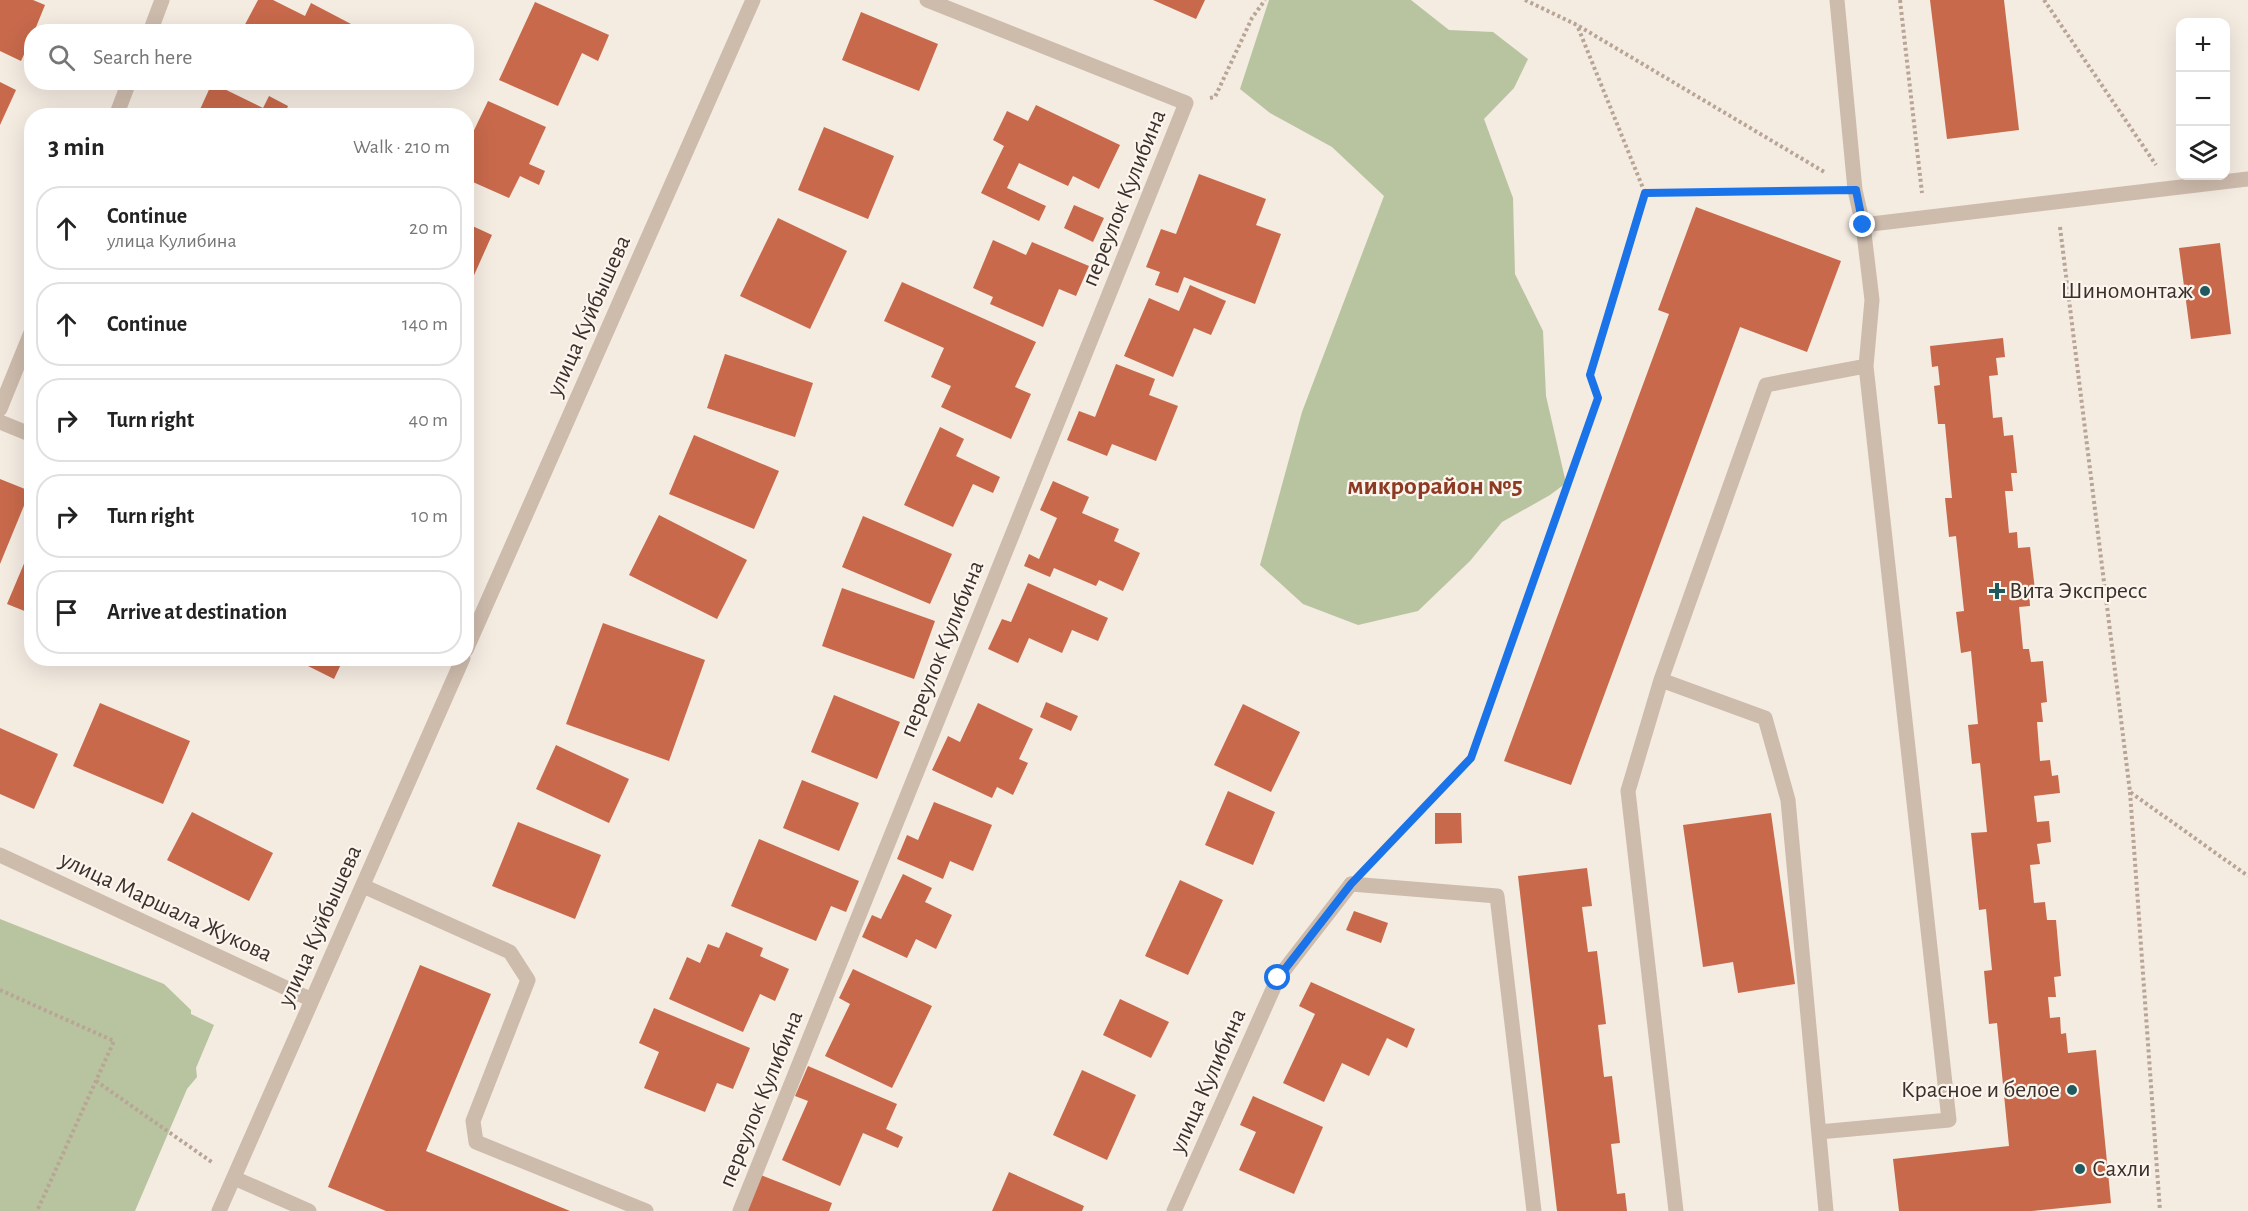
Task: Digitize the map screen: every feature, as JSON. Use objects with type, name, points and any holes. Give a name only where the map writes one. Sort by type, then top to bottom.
[{"type":"street","points":[[153,24],[162,0]]},
{"type":"street","name":"улица Куйбышева","points":[[474,619],[753,0]]},
{"type":"street","points":[[927,0],[1186,103]]},
{"type":"street","points":[[1819,1132],[1949,1120],[1866,366],[1872,300],[1863,225],[1856,190],[1837,0]]},
{"type":"street","points":[[119,108],[126,90]]},
{"type":"street","name":"переулок Кулибина","points":[[740,1211],[1186,103]]},
{"type":"street","points":[[1863,225],[2248,179]]},
{"type":"street","points":[[0,409],[24,350]]},
{"type":"street","points":[[1676,1211],[1628,791],[1661,680],[1766,385],[1866,366]]},
{"type":"street","points":[[0,422],[24,432]]},
{"type":"street","name":"улица Куйбышева","points":[[219,1211],[459,666]]},
{"type":"street","points":[[1661,680],[1765,718],[1788,800],[1826,1211]]},
{"type":"street","name":"улица Маршала Жукова","points":[[0,855],[312,1000]]},
{"type":"street","points":[[1351,884],[1497,896],[1534,1211]]},
{"type":"street","name":"улица Кулибина","points":[[1174,1211],[1278,978],[1351,884]]},
{"type":"street","points":[[363,886],[510,952],[528,980],[473,1121],[476,1142],[646,1211]]},
{"type":"street","points":[[234,1178],[309,1211]]},
{"type":"path","points":[[1186,103],[1215,97],[1252,18],[1265,0]]},
{"type":"path","points":[[1526,0],[1577,25],[1856,190]]},
{"type":"path","points":[[1900,0],[1924,218]]},
{"type":"path","points":[[2044,0],[2172,188]]},
{"type":"path","points":[[1351,884],[1471,758],[1598,398],[1590,375],[1645,193],[1577,25]]},
{"type":"path","points":[[1645,193],[1856,190]]},
{"type":"path","points":[[2057,202],[2130,792],[2160,1211]]},
{"type":"path","points":[[2130,792],[2248,876]]},
{"type":"path","points":[[0,990],[114,1041],[37,1211]]},
{"type":"path","points":[[96,1081],[234,1178]]},
{"type":"green space","points":[[1269,0],[1411,0],[1449,30],[1493,32],[1528,59],[1514,88],[1484,119],[1513,198],[1515,274],[1543,331],[1546,396],[1566,483],[1550,495],[1502,522],[1470,561],[1418,611],[1358,625],[1303,604],[1260,565],[1302,412],[1384,196],[1332,147],[1270,113],[1240,89]]},
{"type":"green space","points":[[0,919],[164,984],[191,1010],[191,1014],[214,1025],[196,1068],[197,1077],[187,1089],[135,1211],[0,1211]]},
{"type":"building","points":[[0,0],[33,0],[45,5],[37,24],[24,24],[24,54],[21,61],[0,51]]},
{"type":"building","points":[[258,0],[273,0],[305,16],[311,3],[351,24],[245,24]]},
{"type":"building","points":[[1153,0],[1205,0],[1196,19]]},
{"type":"building","points":[[1930,0],[2004,0],[2019,130],[1947,139]]},
{"type":"building","points":[[535,2],[609,35],[598,61],[582,53],[558,106],[499,80]]},
{"type":"building","points":[[861,12],[938,44],[919,91],[842,60]]},
{"type":"building","points":[[0,82],[16,90],[0,125]]},
{"type":"building","points":[[209,90],[226,90],[263,108],[201,108]]},
{"type":"building","points":[[269,96],[288,106],[287,108],[263,108]]},
{"type":"building","points":[[488,101],[546,127],[529,164],[545,171],[539,185],[520,176],[509,198],[474,183],[474,130]]},
{"type":"building","points":[[1036,105],[1120,145],[1099,189],[1073,176],[1068,186],[1019,163],[1007,188],[1046,206],[1039,221],[981,193],[1004,146],[993,140],[1007,111],[1028,121]]},
{"type":"building","points":[[824,127],[894,156],[868,219],[798,190]]},
{"type":"building","points":[[1199,174],[1266,199],[1256,225],[1281,234],[1255,304],[1184,277],[1178,293],[1155,285],[1160,272],[1146,267],[1161,229],[1176,234]]},
{"type":"building","points":[[1074,205],[1104,218],[1093,242],[1064,228]]},
{"type":"building","points":[[1696,207],[1841,261],[1807,352],[1740,327],[1571,785],[1504,761],[1669,314],[1658,310]]},
{"type":"building","points":[[778,218],[847,251],[810,329],[740,296]]},
{"type":"building","points":[[474,227],[492,235],[474,275]]},
{"type":"building","points":[[993,240],[1026,255],[1032,242],[1089,266],[1076,296],[1059,289],[1043,327],[990,304],[993,297],[973,288]]},
{"type":"building","name":"Шиномонтаж","points":[[2220,243],[2231,334],[2191,339],[2179,248]]},
{"type":"building","points":[[902,282],[1036,342],[1015,387],[1031,394],[1011,439],[941,407],[951,386],[931,377],[944,348],[884,321]]},
{"type":"building","points":[[1190,285],[1226,301],[1211,335],[1194,328],[1173,377],[1124,356],[1149,298],[1179,311]]},
{"type":"building","points":[[2003,338],[2005,357],[1996,358],[1998,375],[1989,376],[1993,418],[2002,417],[2004,436],[2013,435],[2017,473],[2011,473],[2013,491],[2005,491],[2009,533],[2017,532],[2018,548],[2030,547],[2035,590],[2029,591],[2030,606],[2019,607],[2023,649],[2029,649],[2031,662],[2043,661],[2047,702],[2041,703],[2043,722],[2037,722],[2040,761],[2050,760],[2052,776],[2058,775],[2060,793],[2034,796],[2037,822],[2049,821],[2051,842],[2037,844],[2040,864],[2030,865],[2034,903],[2045,902],[2047,920],[2056,920],[2061,976],[2054,977],[2056,997],[2048,997],[2050,1018],[2060,1017],[2061,1034],[2066,1033],[2068,1053],[2096,1050],[2111,1203],[2031,1211],[1899,1211],[1893,1159],[2009,1146],[1997,1023],[1989,1024],[1984,971],[1992,970],[1986,909],[1979,910],[1971,833],[1987,832],[1980,763],[1972,764],[1968,725],[1978,724],[1971,651],[1961,653],[1956,612],[1964,611],[1956,536],[1949,537],[1945,498],[1952,498],[1945,424],[1938,424],[1934,386],[1940,385],[1938,366],[1932,367],[1930,346]]},
{"type":"building","points":[[725,354],[813,383],[795,437],[707,408]]},
{"type":"building","points":[[1116,364],[1155,379],[1149,395],[1178,406],[1156,461],[1112,444],[1107,456],[1067,440],[1079,411],[1095,417]]},
{"type":"building","points":[[940,427],[964,439],[956,456],[1000,477],[993,493],[973,484],[953,527],[904,505]]},
{"type":"building","points":[[694,435],[779,471],[754,529],[669,494]]},
{"type":"building","points":[[0,479],[24,489],[24,506],[0,564]]},
{"type":"building","points":[[1053,481],[1089,497],[1082,513],[1119,529],[1114,541],[1140,553],[1123,591],[1099,580],[1096,586],[1054,568],[1050,577],[1024,566],[1029,554],[1039,559],[1057,518],[1040,510]]},
{"type":"building","points":[[659,515],[747,560],[717,619],[629,575]]},
{"type":"building","points":[[863,516],[952,554],[930,604],[842,567]]},
{"type":"building","points":[[24,564],[24,611],[7,604]]},
{"type":"building","points":[[1028,583],[1108,618],[1098,641],[1072,630],[1062,653],[1029,638],[1018,663],[988,649],[1002,619],[1011,622]]},
{"type":"building","points":[[842,588],[935,621],[914,679],[822,646]]},
{"type":"building","points":[[603,623],[705,660],[669,761],[566,724]]},
{"type":"building","points":[[308,666],[340,666],[334,679]]},
{"type":"building","points":[[834,695],[900,722],[877,779],[811,752]]},
{"type":"building","points":[[1046,702],[1078,716],[1071,731],[1040,717]]},
{"type":"building","points":[[100,703],[190,741],[163,804],[73,766]]},
{"type":"building","points":[[978,703],[1033,729],[1019,759],[1028,763],[1013,795],[997,787],[992,798],[932,770],[948,736],[960,742]]},
{"type":"building","points":[[1243,704],[1300,732],[1271,792],[1214,765]]},
{"type":"building","points":[[0,728],[58,754],[34,809],[0,794]]},
{"type":"building","points":[[556,745],[629,779],[609,823],[536,789]]},
{"type":"building","points":[[802,780],[859,803],[839,851],[783,828]]},
{"type":"building","points":[[1228,791],[1275,812],[1253,865],[1205,845]]},
{"type":"building","points":[[934,802],[992,825],[973,871],[950,861],[943,879],[897,859],[907,835],[918,840]]},
{"type":"building","points":[[192,812],[273,853],[249,901],[167,860]]},
{"type":"building","points":[[1435,813],[1461,813],[1462,843],[1435,844]]},
{"type":"building","points":[[1771,813],[1795,984],[1738,993],[1733,962],[1703,967],[1683,825]]},
{"type":"building","points":[[518,822],[601,855],[575,919],[492,886]]},
{"type":"building","points":[[759,839],[859,881],[846,912],[831,906],[816,941],[731,906]]},
{"type":"building","points":[[1587,868],[1592,906],[1582,907],[1588,952],[1597,951],[1606,1024],[1598,1025],[1604,1077],[1612,1076],[1620,1143],[1611,1144],[1617,1194],[1625,1193],[1627,1211],[1557,1211],[1518,876]]},
{"type":"building","points":[[903,874],[932,888],[925,902],[952,915],[936,949],[916,939],[907,958],[862,937],[872,915],[881,919]]},
{"type":"building","points":[[1180,880],[1223,900],[1188,975],[1145,956]]},
{"type":"building","points":[[1354,911],[1388,923],[1381,943],[1346,930]]},
{"type":"building","points":[[726,932],[763,948],[760,956],[789,969],[775,1001],[760,994],[743,1032],[669,999],[687,957],[700,963],[708,944],[719,948]]},
{"type":"building","points":[[420,965],[491,994],[426,1151],[570,1211],[386,1211],[328,1187]]},
{"type":"building","points":[[853,969],[932,1006],[892,1088],[825,1056],[850,1004],[839,998]]},
{"type":"building","points":[[1311,982],[1415,1029],[1407,1048],[1387,1038],[1369,1076],[1342,1063],[1324,1102],[1283,1083],[1315,1014],[1299,1006]]},
{"type":"building","points":[[1120,999],[1169,1022],[1151,1058],[1103,1035]]},
{"type":"building","points":[[654,1008],[750,1048],[733,1089],[717,1083],[705,1112],[644,1088],[659,1052],[639,1043]]},
{"type":"building","points":[[808,1066],[897,1104],[886,1129],[903,1137],[898,1148],[863,1133],[840,1186],[782,1160],[808,1101],[795,1096]]},
{"type":"building","points":[[1082,1070],[1136,1095],[1107,1160],[1053,1135]]},
{"type":"building","points":[[1253,1096],[1323,1127],[1294,1194],[1239,1170],[1256,1132],[1240,1125]]},
{"type":"building","points":[[1009,1172],[1084,1206],[1082,1211],[992,1211]]},
{"type":"building","points":[[758,1174],[832,1203],[829,1211],[744,1211]]},
{"type":"place","name":"Шиномонтаж","points":[[2205,291]]},
{"type":"place","name":"Вита Экспресс","points":[[1997,591]]},
{"type":"place","name":"Красное и белое","points":[[2072,1090]]},
{"type":"place","name":"Сахли","points":[[2080,1169]]},
{"type":"district","name":"микрорайон №5","points":[[1435,486]]},
{"type":"route","points":[[1278,978],[1351,884],[1471,758],[1598,398],[1590,375],[1645,193],[1856,190],[1863,225]]}]
